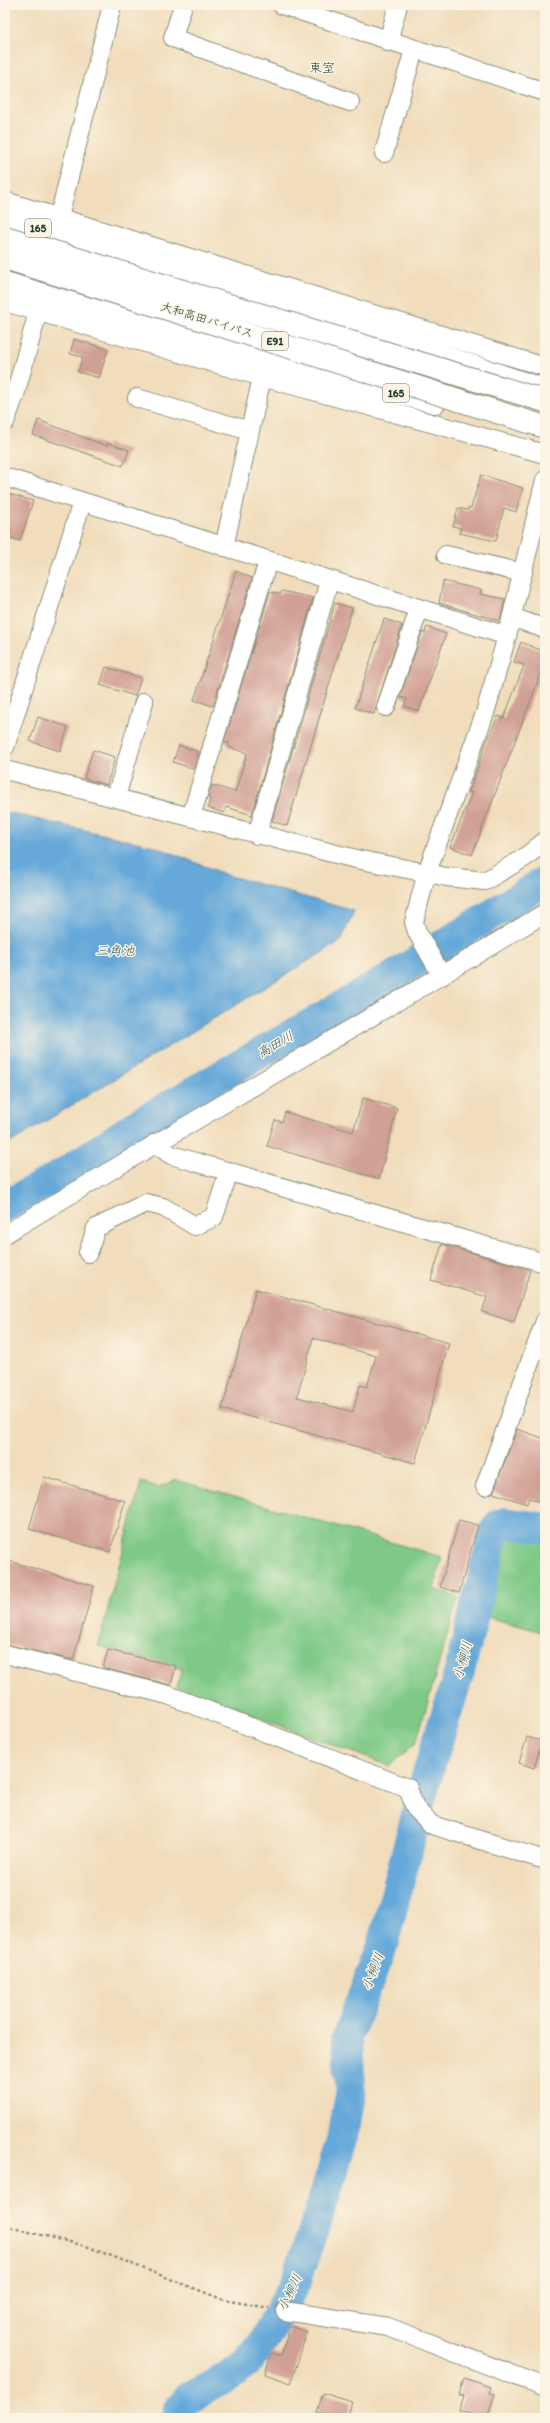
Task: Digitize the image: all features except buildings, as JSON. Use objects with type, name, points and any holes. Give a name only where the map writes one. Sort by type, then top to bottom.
[{"type":"highway","name":"165","points":[[5,217],[265,297],[545,390]]},
{"type":"highway","name":"大和高田バイパス","points":[[5,236],[545,400]]},
{"type":"highway","name":"大和高田バイパス","points":[[5,258],[545,427]]},
{"type":"highway","name":"165","points":[[5,283],[46,305],[248,357],[545,427]]},
{"type":"street","points":[[59,217],[112,5]]},
{"type":"street","points":[[183,5],[173,38],[350,102]]},
{"type":"street","points":[[282,5],[388,42],[545,92]]},
{"type":"street","points":[[388,42],[398,5]]},
{"type":"street","points":[[384,154],[414,50]]},
{"type":"street","points":[[5,201],[545,367]]},
{"type":"street","points":[[5,302],[46,305],[262,377],[545,454]]},
{"type":"street","points":[[5,422],[46,305]]},
{"type":"street","points":[[224,547],[262,377]]},
{"type":"street","points":[[137,398],[250,431]]},
{"type":"street","points":[[5,477],[329,581],[507,636]]},
{"type":"street","points":[[439,971],[414,922],[427,872],[485,713],[512,617],[545,480]]},
{"type":"street","points":[[5,747],[82,502]]},
{"type":"street","points":[[446,555],[523,573]]},
{"type":"street","points":[[191,817],[268,561]]},
{"type":"street","points":[[257,835],[329,581]]},
{"type":"street","points":[[386,707],[419,609]]},
{"type":"street","points":[[512,617],[545,629]]},
{"type":"street","points":[[116,797],[144,702]]},
{"type":"street","points":[[5,770],[356,859],[447,877],[485,881],[524,858],[545,841]]},
{"type":"street","points":[[5,1234],[439,971],[545,913]]},
{"type":"street","points":[[155,1143],[170,1155],[545,1263]]},
{"type":"street","points":[[88,1253],[96,1228],[146,1203],[163,1207],[195,1226],[214,1217],[229,1172]]},
{"type":"street","points":[[486,1486],[545,1321]]},
{"type":"street","points":[[5,1654],[168,1695],[408,1788],[419,1811],[432,1825],[545,1860]]},
{"type":"street","points":[[279,2310],[388,2327],[545,2387]]},
{"type":"path","points":[[5,2226],[86,2246],[224,2300],[279,2310]]},
{"type":"green space","points":[[176,1480],[442,1557],[434,1589],[458,1597],[416,1743],[389,1766],[176,1687],[182,1669],[98,1646],[141,1482],[159,1487]]},
{"type":"green space","points":[[509,1529],[545,1534],[545,1633],[480,1615],[500,1531]]},
{"type":"water","name":"三角池","points":[[5,812],[154,846],[227,875],[354,911],[341,941],[5,1146]]},
{"type":"waterway","name":"高田川","points":[[5,1206],[64,1173],[141,1122],[395,975],[545,881]]},
{"type":"waterway","name":"小柳川","points":[[176,2418],[179,2408],[187,2399],[233,2374],[247,2363],[263,2342],[294,2286],[317,2221],[344,2131],[351,2092],[347,2037],[382,1947],[425,1782],[459,1673],[494,1532],[498,1525],[504,1523],[545,1528]]},
{"type":"district","name":"東室","points":[[322,67]]}]
